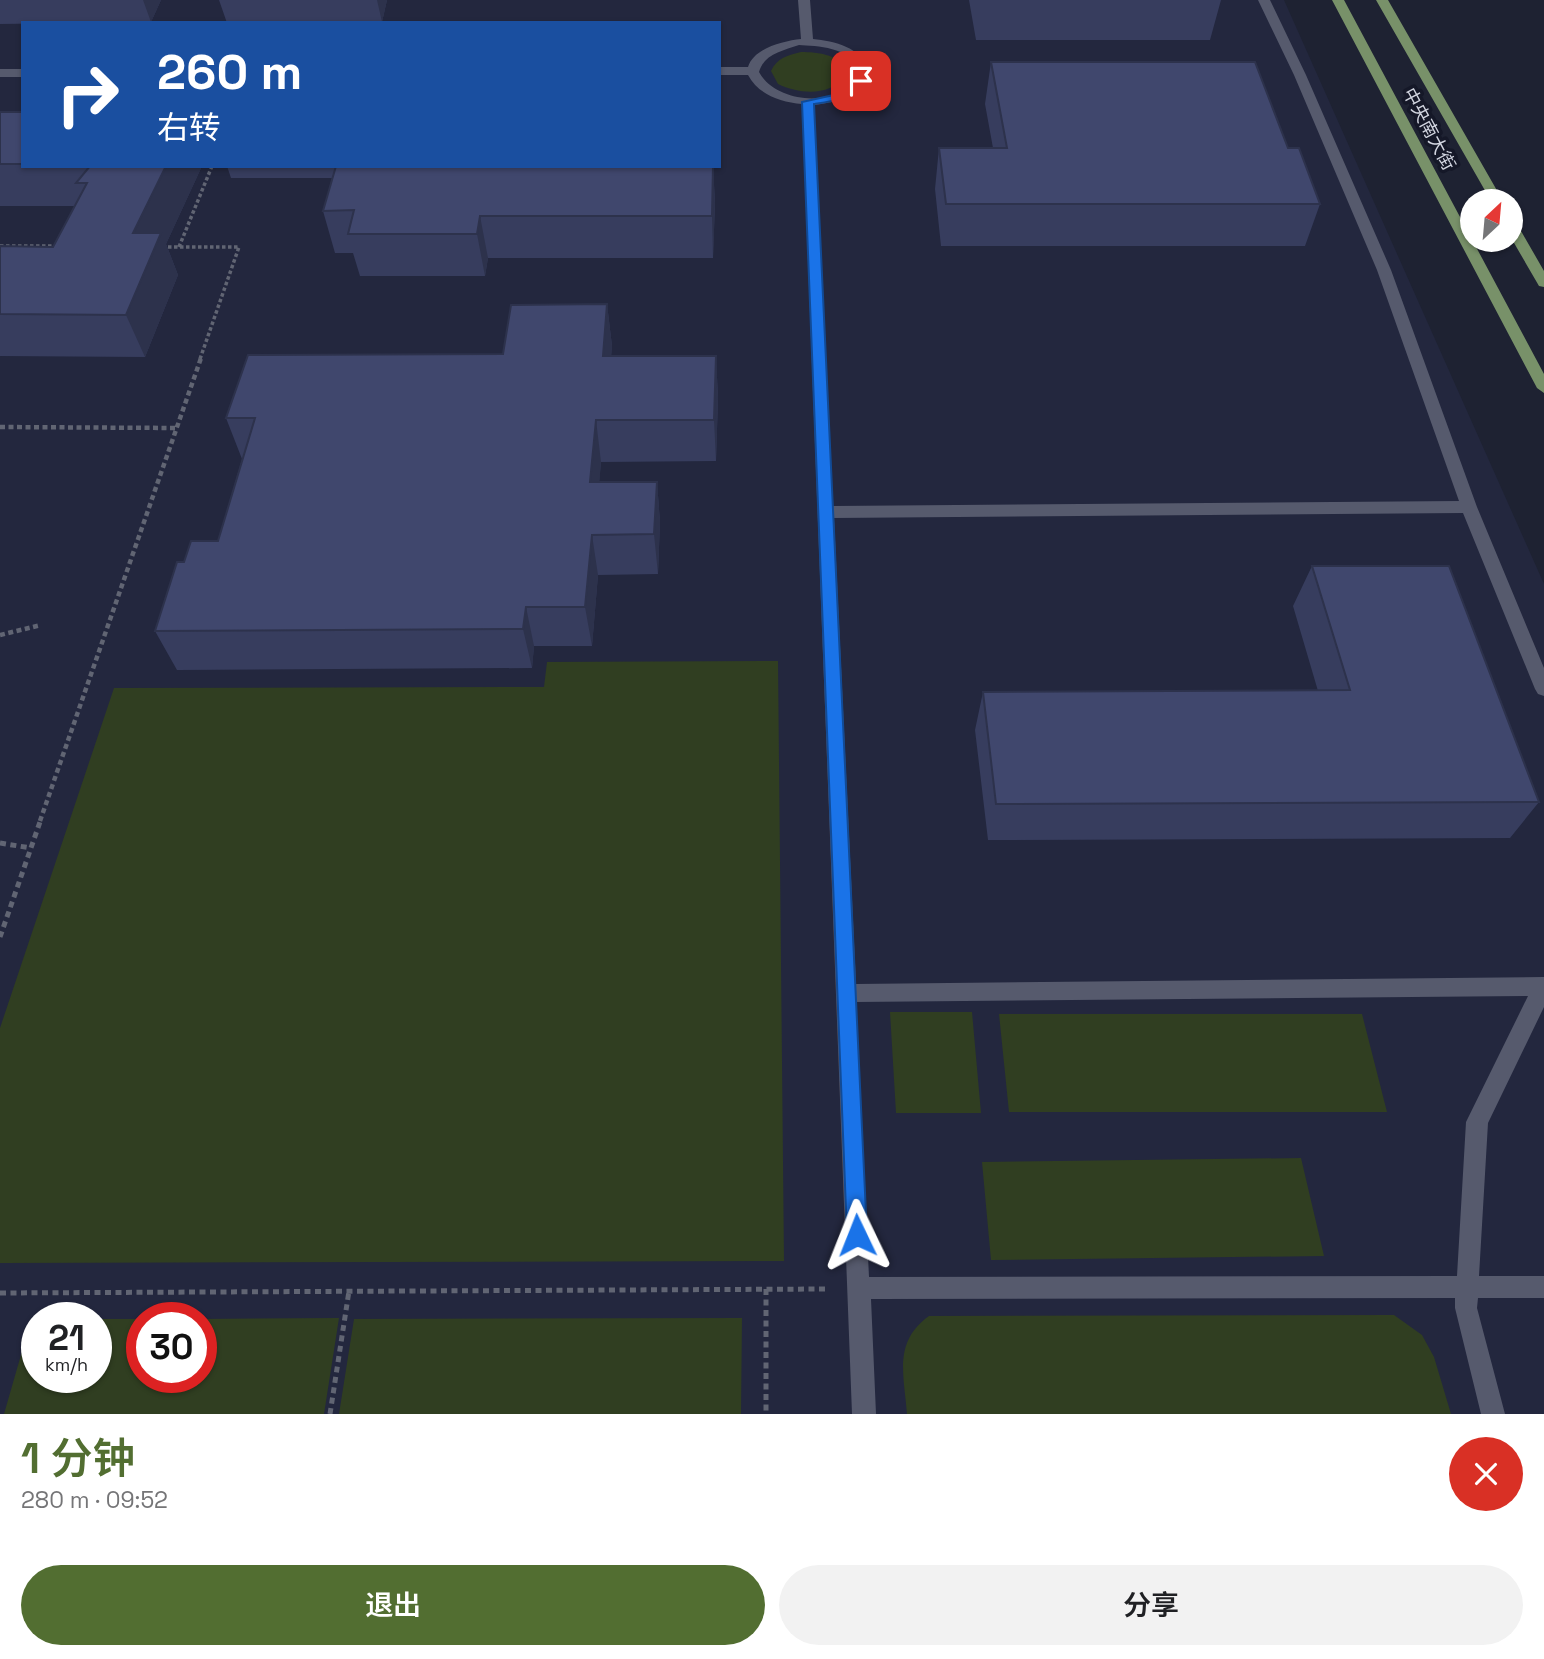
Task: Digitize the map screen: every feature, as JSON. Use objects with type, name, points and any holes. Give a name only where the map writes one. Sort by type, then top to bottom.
[{"type":"main road","name":"中央南大街","points":[[1338,0],[1544,388]]},
{"type":"main road","name":"中央南大街","points":[[1382,0],[1490,189]]},
{"type":"main road","points":[[1523,247],[1544,283]]},
{"type":"street","points":[[804,0],[807,42]]},
{"type":"street","points":[[1264,0],[1300,75],[1384,270],[1469,507],[1544,689]]},
{"type":"street","points":[[807,42],[834,46],[849,52],[859,61],[863,71],[861,81],[841,96],[808,102],[783,98],[762,89],[754,80],[752,71],[756,61],[765,52],[780,46],[807,42]]},
{"type":"street","points":[[721,71],[752,71]]},
{"type":"street","points":[[0,73],[21,73]]},
{"type":"street","points":[[808,102],[864,1414]]},
{"type":"street","points":[[826,512],[1469,507]]},
{"type":"street","points":[[847,993],[1544,986],[1477,1122],[1466,1308],[1493,1414]]},
{"type":"street","points":[[859,1289],[1544,1287]]},
{"type":"path","points":[[178,247],[211,168]]},
{"type":"path","points":[[0,246],[69,246]]},
{"type":"path","points":[[0,937],[239,247],[151,247]]},
{"type":"path","points":[[0,427],[176,428]]},
{"type":"path","points":[[0,635],[41,625]]},
{"type":"path","points":[[0,843],[31,848]]},
{"type":"path","points":[[766,1289],[766,1414]]},
{"type":"path","points":[[0,1293],[859,1289]]},
{"type":"path","points":[[330,1414],[349,1291]]},
{"type":"shaded area","points":[[0,0],[1284,0],[1544,584],[1544,1414],[0,1414]]},
{"type":"green space","points":[[801,52],[822,54],[835,59],[844,69],[845,76],[831,88],[814,92],[795,90],[778,84],[771,71],[773,67],[783,58]]},
{"type":"green space","points":[[778,661],[784,1261],[0,1263],[0,1028],[114,688],[544,687],[547,662]]},
{"type":"green space","points":[[890,1012],[972,1012],[981,1113],[896,1113]]},
{"type":"green space","points":[[999,1014],[1362,1014],[1387,1112],[1009,1112]]},
{"type":"green space","points":[[1301,1158],[1324,1256],[991,1260],[982,1162]]},
{"type":"green space","points":[[1394,1315],[1422,1335],[1434,1357],[1451,1414],[907,1414],[903,1372],[905,1348],[918,1326],[929,1316]]},
{"type":"green space","points":[[339,1318],[324,1414],[4,1414],[21,1355],[21,1393],[112,1393],[112,1319],[126,1319],[126,1393],[217,1393],[217,1319]]},
{"type":"green space","points":[[742,1318],[741,1414],[339,1414],[354,1319]]},
{"type":"building","points":[[991,62],[1255,62],[1288,148],[1299,148],[1320,204],[946,204],[939,148],[1007,148]]},
{"type":"building","points":[[0,112],[21,112],[21,164],[0,164]]},
{"type":"building","points":[[88,168],[165,168],[133,233],[161,233],[126,315],[0,314],[0,246],[53,247],[87,183],[76,183]]},
{"type":"building","points":[[335,168],[713,168],[712,216],[480,216],[477,234],[348,234],[354,210],[323,211]]},
{"type":"building","points":[[607,304],[603,356],[716,356],[714,420],[596,420],[590,482],[657,482],[654,534],[592,535],[585,607],[526,607],[523,629],[155,631],[177,562],[184,562],[191,541],[218,541],[255,418],[226,418],[248,355],[503,354],[511,305]]},
{"type":"building","points":[[1312,566],[1449,566],[1539,802],[996,804],[983,692],[1350,690]]},
{"type":"route","points":[[857,1235],[808,102],[841,96],[861,81]]}]
